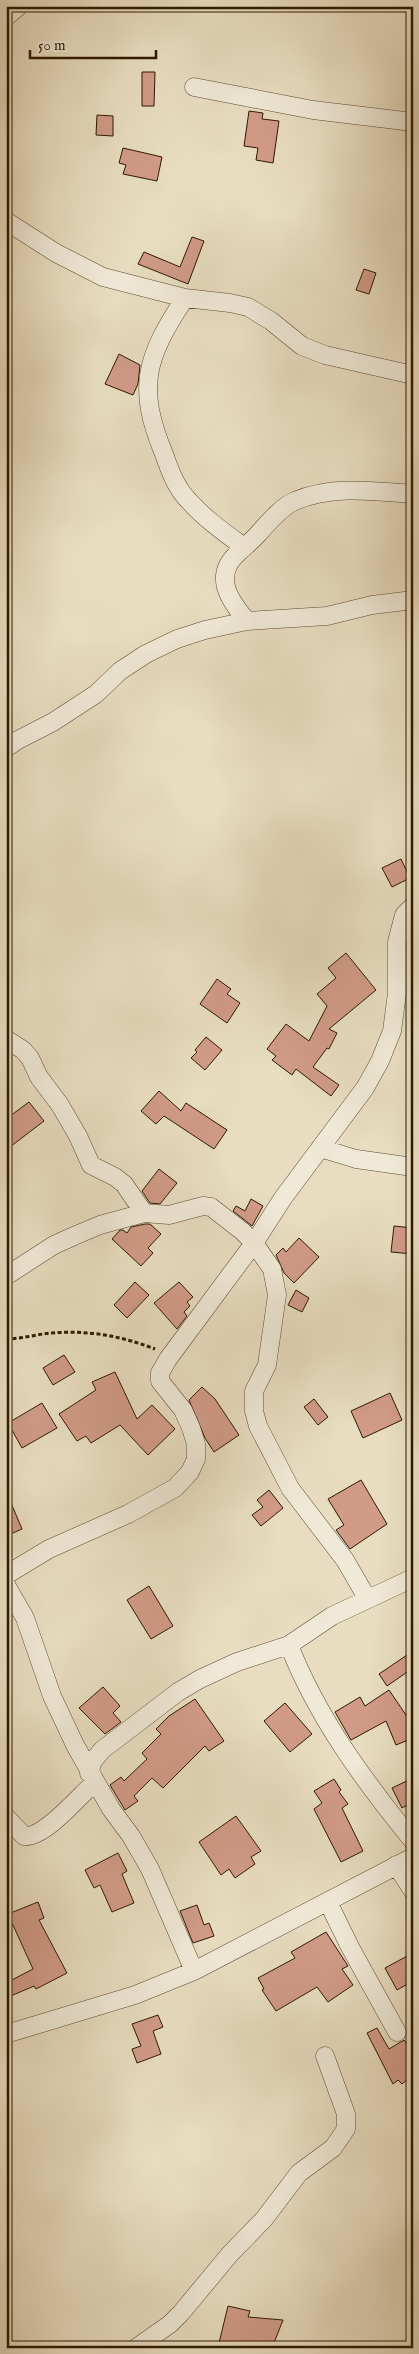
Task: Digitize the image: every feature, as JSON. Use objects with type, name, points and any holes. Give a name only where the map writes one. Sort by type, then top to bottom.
[{"type":"street","points":[[6,17],[19,6]]},
{"type":"street","points":[[194,87],[313,110],[413,122]]},
{"type":"street","points":[[6,222],[56,253],[103,277],[185,298],[248,307],[271,321],[302,346],[324,355],[413,375]]},
{"type":"street","points":[[185,298],[166,327],[154,352],[147,394],[150,416],[174,480],[187,500],[244,547]]},
{"type":"street","points":[[247,621],[228,597],[224,580],[227,566],[238,552],[294,501],[338,491],[377,491],[413,494]]},
{"type":"street","points":[[6,748],[53,722],[96,694],[120,671],[146,654],[176,639],[205,630],[247,621],[327,616],[372,606],[413,600]]},
{"type":"street","points":[[6,1575],[49,1549],[128,1514],[175,1488],[190,1472],[196,1459],[196,1444],[183,1410],[160,1381],[160,1373],[168,1359],[254,1243],[283,1198],[365,1088],[380,1061],[392,1031],[397,993],[397,942],[404,915],[413,906]]},
{"type":"street","points":[[6,1039],[23,1050],[30,1058],[39,1076],[60,1105],[78,1136],[91,1165],[115,1177],[124,1184],[144,1213]]},
{"type":"street","points":[[320,1148],[356,1159],[413,1168]]},
{"type":"street","points":[[6,1276],[54,1246],[74,1236],[100,1225],[144,1213],[169,1215],[203,1206],[211,1207],[254,1243],[272,1270],[277,1295],[267,1365],[254,1391],[254,1411],[258,1426],[290,1488],[346,1560],[367,1598]]},
{"type":"street","points":[[6,1817],[24,1836],[34,1836],[56,1819],[92,1778],[93,1761],[102,1750],[178,1692],[237,1662],[289,1645],[332,1616],[413,1578]]},
{"type":"street","points":[[6,1584],[24,1618],[52,1696],[92,1778],[111,1809],[131,1836],[150,1869],[194,1971]]},
{"type":"street","points":[[289,1645],[299,1668],[337,1739],[377,1797],[413,1841]]},
{"type":"street","points":[[6,2034],[135,1995],[194,1971],[413,1857]]},
{"type":"street","points":[[396,1865],[413,1891]]},
{"type":"street","points":[[328,1902],[350,1947],[397,2032]]},
{"type":"street","points":[[136,2348],[170,2324],[181,2313],[230,2254],[264,2219],[298,2173],[333,2148],[346,2129],[346,2114],[325,2056]]},
{"type":"path","points":[[6,1338],[21,1339],[68,1332],[107,1334],[127,1338],[157,1350],[168,1359]]},
{"type":"building","points":[[142,72],[155,72],[154,106],[142,106]]},
{"type":"building","points":[[249,111],[263,113],[262,119],[279,121],[273,163],[256,160],[258,148],[244,146]]},
{"type":"building","points":[[97,115],[113,116],[113,136],[96,135]]},
{"type":"building","points":[[123,148],[162,157],[157,181],[123,174],[126,165],[119,163]]},
{"type":"building","points":[[192,237],[204,241],[188,284],[138,264],[144,252],[180,267]]},
{"type":"building","points":[[364,269],[376,273],[369,294],[356,290]]},
{"type":"building","points":[[119,354],[140,365],[138,384],[133,395],[105,384]]},
{"type":"building","points":[[401,859],[410,878],[392,887],[382,868]]},
{"type":"building","points":[[346,953],[376,990],[329,1029],[337,1033],[329,1049],[327,1048],[313,1067],[339,1085],[331,1096],[296,1069],[292,1075],[272,1060],[276,1056],[267,1049],[286,1024],[309,1041],[327,1006],[317,994],[336,978],[328,968]]},
{"type":"building","points":[[217,979],[231,989],[227,994],[240,1003],[227,1023],[200,1004]]},
{"type":"building","points":[[206,1037],[222,1050],[205,1070],[191,1058]]},
{"type":"building","points":[[159,1091],[181,1111],[186,1103],[227,1130],[214,1149],[164,1116],[156,1124],[141,1111]]},
{"type":"building","points":[[29,1102],[44,1121],[6,1150],[6,1119]]},
{"type":"building","points":[[159,1169],[177,1183],[160,1204],[150,1203],[142,1191]]},
{"type":"building","points":[[251,1199],[263,1206],[252,1226],[233,1211],[236,1206],[245,1211]]},
{"type":"building","points":[[150,1224],[161,1234],[148,1248],[153,1253],[141,1266],[112,1239],[120,1230],[127,1233],[131,1227]]},
{"type":"building","points":[[394,1226],[413,1228],[413,1254],[391,1252]]},
{"type":"building","points":[[299,1238],[319,1257],[294,1283],[284,1273],[276,1255],[283,1248],[286,1252]]},
{"type":"building","points":[[135,1282],[149,1295],[127,1318],[114,1305]]},
{"type":"building","points":[[179,1282],[193,1297],[187,1302],[190,1306],[184,1312],[187,1316],[177,1329],[154,1303]]},
{"type":"building","points":[[296,1290],[309,1298],[302,1312],[288,1305]]},
{"type":"building","points":[[64,1355],[75,1372],[53,1385],[43,1368]]},
{"type":"building","points":[[115,1372],[137,1419],[152,1405],[175,1429],[148,1455],[120,1425],[91,1443],[86,1436],[77,1441],[59,1414],[96,1390],[92,1382]]},
{"type":"building","points":[[202,1387],[215,1399],[239,1435],[214,1452],[205,1438],[189,1400]]},
{"type":"building","points":[[390,1393],[402,1420],[363,1438],[351,1411]]},
{"type":"building","points":[[314,1399],[328,1417],[318,1425],[304,1407]]},
{"type":"building","points":[[42,1403],[57,1428],[22,1448],[8,1423]]},
{"type":"building","points":[[361,1480],[387,1524],[350,1549],[336,1530],[344,1525],[328,1499]]},
{"type":"building","points":[[269,1490],[283,1508],[261,1526],[252,1515],[263,1507],[257,1500]]},
{"type":"building","points":[[6,1491],[22,1529],[6,1536]]},
{"type":"building","points":[[149,1586],[173,1626],[151,1639],[127,1600]]},
{"type":"building","points":[[413,1651],[413,1668],[387,1686],[379,1674]]},
{"type":"building","points":[[103,1687],[120,1706],[113,1713],[121,1722],[105,1734],[79,1708]]},
{"type":"building","points":[[389,1690],[406,1715],[413,1712],[413,1738],[396,1745],[386,1721],[351,1740],[335,1712],[360,1697],[365,1706]]},
{"type":"building","points":[[195,1699],[224,1741],[209,1751],[205,1746],[163,1788],[152,1778],[134,1796],[138,1801],[125,1810],[110,1785],[121,1777],[124,1781],[147,1759],[142,1753],[161,1734],[156,1729],[169,1716]]},
{"type":"building","points":[[285,1703],[312,1734],[290,1752],[264,1721]]},
{"type":"building","points":[[413,1778],[413,1802],[402,1808],[392,1788]]},
{"type":"building","points":[[334,1779],[341,1790],[339,1792],[348,1804],[342,1808],[363,1851],[341,1862],[314,1809],[322,1803],[314,1791]]},
{"type":"building","points":[[236,1816],[261,1851],[251,1857],[255,1864],[235,1878],[229,1869],[221,1875],[199,1842]]},
{"type":"building","points":[[118,1853],[127,1871],[122,1874],[134,1903],[112,1912],[100,1885],[94,1888],[85,1870]]},
{"type":"building","points":[[38,1902],[44,1918],[39,1920],[67,1973],[36,1989],[34,1986],[6,1998],[6,1983],[33,1969],[8,1914]]},
{"type":"building","points":[[197,1905],[204,1925],[209,1923],[214,1936],[193,1943],[180,1911]]},
{"type":"building","points":[[326,1932],[348,1966],[342,1969],[353,1985],[328,2002],[317,1987],[276,2011],[262,1990],[264,1989],[258,1978],[295,1958],[291,1952]]},
{"type":"building","points":[[413,1953],[413,1981],[397,1990],[385,1968]]},
{"type":"building","points":[[158,2015],[163,2027],[153,2031],[161,2054],[137,2063],[132,2049],[141,2046],[132,2024]]},
{"type":"building","points":[[377,2028],[389,2049],[404,2040],[413,2050],[413,2075],[402,2084],[398,2080],[393,2084],[367,2033]]},
{"type":"building","points":[[228,2306],[250,2311],[248,2317],[283,2320],[272,2348],[238,2348],[219,2343]]}]
